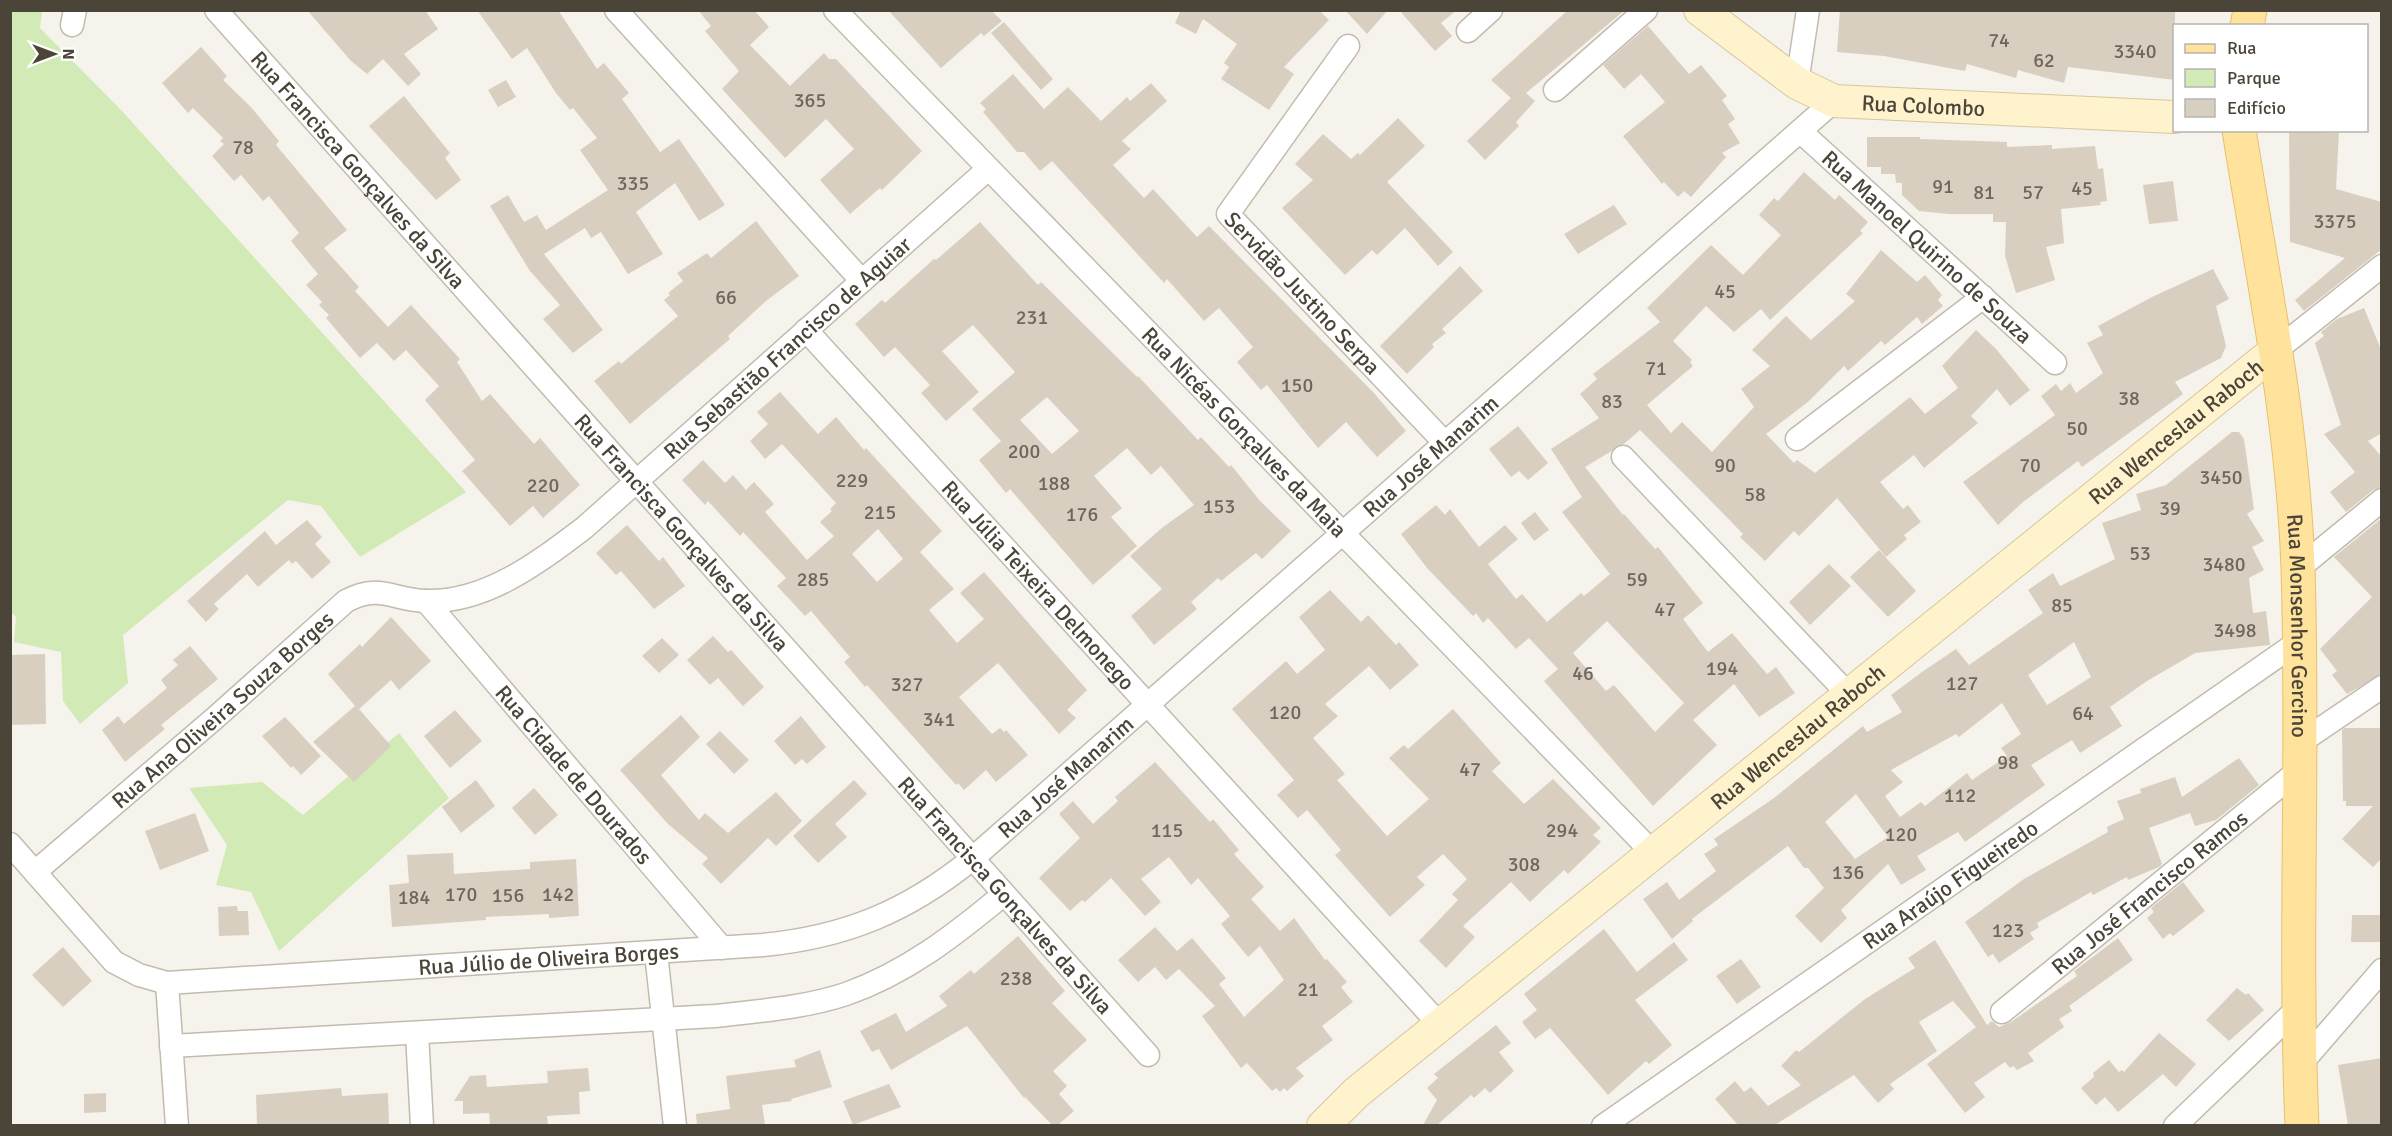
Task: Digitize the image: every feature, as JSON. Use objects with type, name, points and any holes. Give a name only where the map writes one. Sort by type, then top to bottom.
[{"type":"main road","name":"Rua Monsenhor Gercino","points":[[2239,132],[2291,473],[2298,569],[2298,1008],[2302,1125]]},
{"type":"street","name":"Rua Francisca Gonçalves da Silva","points":[[216,10],[1148,1055]]},
{"type":"street","points":[[616,10],[862,281]]},
{"type":"street","name":"Rua Nicéas Gonçalves da Maia","points":[[835,10],[1653,854]]},
{"type":"street","points":[[1468,31],[1491,10]]},
{"type":"street","points":[[1555,90],[1646,10]]},
{"type":"street","name":"Rua Colombo","points":[[1700,10],[1797,83],[1834,101],[2173,117]]},
{"type":"street","points":[[1797,83],[1808,10]]},
{"type":"street","name":"Servidão Justino Serpa","points":[[1348,46],[1228,214],[1445,443]]},
{"type":"street","name":"Rua José Manarim","points":[[972,859],[1834,101]]},
{"type":"street","name":"Rua Manoel Quirino de Souza","points":[[1800,131],[2055,363]]},
{"type":"street","name":"Rua Sebastião Francisco de Aguiar","points":[[426,602],[463,596],[506,582],[546,558],[636,482],[988,169]]},
{"type":"street","points":[[2274,352],[2382,266]]},
{"type":"street","points":[[1797,439],[1983,297]]},
{"type":"street","name":"Rua Júlia Teixeira Delmonego","points":[[806,330],[1440,1025]]},
{"type":"street","name":"Rua Wenceslau Raboch","points":[[1323,1125],[1356,1093],[2274,352]]},
{"type":"street","points":[[1623,457],[1849,695]]},
{"type":"street","points":[[2298,569],[2382,500]]},
{"type":"street","name":"Rua Ana Oliveira Souza Borges","points":[[35,872],[346,601],[363,592],[381,592],[426,602]]},
{"type":"street","name":"Rua Cidade de Dourados","points":[[426,602],[722,948]]},
{"type":"street","name":"Rua Araújo Figueiredo","points":[[1603,1125],[2298,642]]},
{"type":"street","name":"Rua José Francisco Ramos","points":[[2002,1012],[2382,687]]},
{"type":"street","name":"Rua Júlio de Oliveira Borges","points":[[10,844],[114,962],[139,975],[167,983],[656,953],[797,942],[875,920],[915,901],[972,859]]},
{"type":"street","points":[[171,1046],[663,1019],[759,1011],[845,994],[889,975],[928,953],[1004,894]]},
{"type":"street","points":[[656,953],[675,1125]]},
{"type":"street","points":[[2300,1066],[2382,970]]},
{"type":"street","points":[[167,983],[177,1125]]},
{"type":"street","points":[[2175,1125],[2298,1008]]},
{"type":"street","points":[[417,1033],[422,1125]]},
{"type":"green space","points":[[10,11],[42,11],[40,28],[122,111],[466,492],[360,557],[321,506],[288,500],[123,635],[128,683],[80,724],[63,701],[61,652],[14,642],[16,617],[11,612]]},
{"type":"green space","points":[[399,733],[449,798],[279,951],[251,892],[216,885],[227,845],[189,788],[262,782],[303,815]]},
{"type":"building","points":[[307,10],[425,10],[438,29],[404,54],[421,74],[408,86],[383,59],[367,74],[351,61]]},
{"type":"building","points":[[477,10],[558,10],[597,69],[604,63],[629,93],[622,99],[660,152],[679,139],[725,205],[699,221],[675,183],[636,212],[663,254],[628,274],[601,232],[591,238],[585,228],[544,254],[603,330],[573,353],[543,319],[560,305],[530,271],[490,206],[508,195],[524,222],[537,215],[546,230],[608,190],[580,150],[597,138],[573,108],[570,110],[556,93],[527,48],[512,59]]},
{"type":"building","points":[[698,10],[754,10],[769,27],[750,45],[790,86],[824,53],[829,59],[836,59],[922,151],[882,190],[880,188],[850,214],[820,180],[854,149],[826,119],[785,158],[722,89],[739,71],[705,31],[711,26]]},
{"type":"building","points":[[888,10],[991,10],[1002,21],[984,36],[981,33],[941,68]]},
{"type":"building","points":[[1181,10],[1319,10],[1329,20],[1284,67],[1294,74],[1269,110],[1221,79],[1229,67],[1224,63],[1237,44],[1203,19],[1196,34],[1175,23]]},
{"type":"building","points":[[1345,10],[1388,10],[1367,34]]},
{"type":"building","points":[[1399,10],[1457,10],[1441,23],[1452,36],[1435,51]]},
{"type":"building","points":[[1568,10],[1625,10],[1526,93],[1535,101],[1516,122],[1519,126],[1485,160],[1467,141],[1511,98],[1491,80]]},
{"type":"building","points":[[1840,10],[2175,10],[2173,80],[2068,67],[2064,83],[2018,70],[2016,78],[1967,64],[1965,71],[1884,56],[1837,52]]},
{"type":"building","points":[[1004,22],[1053,79],[1041,90],[991,33]]},
{"type":"building","points":[[1648,26],[1689,74],[1701,65],[1727,96],[1722,100],[1735,119],[1728,124],[1740,143],[1722,153],[1726,157],[1691,197],[1684,191],[1678,197],[1664,182],[1662,184],[1623,136],[1665,102],[1641,74],[1624,89],[1603,65]]},
{"type":"building","points":[[201,47],[227,76],[223,80],[251,107],[279,141],[276,145],[347,230],[324,248],[359,287],[355,291],[388,327],[411,305],[460,359],[457,362],[482,401],[490,394],[534,444],[540,438],[580,485],[543,518],[533,506],[510,526],[462,471],[475,460],[425,400],[439,386],[406,350],[394,361],[377,343],[360,358],[326,318],[329,315],[319,305],[322,302],[306,285],[318,274],[291,241],[299,233],[269,196],[263,201],[241,175],[234,181],[212,156],[224,144],[220,141],[223,138],[193,108],[188,113],[162,83]]},
{"type":"building","points":[[1013,74],[1044,109],[1068,87],[1101,121],[1127,97],[1130,101],[1151,83],[1167,101],[1122,141],[1131,149],[1113,165],[1144,198],[1153,189],[1197,237],[1209,226],[1374,393],[1406,431],[1377,457],[1346,422],[1318,448],[1267,385],[1261,390],[1237,362],[1253,347],[1219,308],[1204,321],[1167,279],[1164,283],[1052,161],[1040,171],[1024,152],[1017,152],[983,112],[986,109],[980,103]]},
{"type":"building","points":[[506,80],[516,97],[498,107],[488,90]]},
{"type":"building","points":[[404,96],[450,153],[445,158],[461,180],[436,200],[369,126]]},
{"type":"building","points":[[1398,118],[1425,146],[1387,182],[1453,252],[1438,266],[1405,228],[1377,255],[1372,250],[1345,275],[1282,208],[1313,180],[1295,164],[1323,134],[1351,159],[1358,153],[1360,155]]},
{"type":"building","points":[[2289,132],[2339,133],[2336,189],[2382,202],[2382,249],[2304,311],[2295,300],[2345,258],[2290,242]]},
{"type":"building","points":[[1867,137],[1920,137],[1920,139],[2007,142],[2007,147],[2052,145],[2052,149],[2095,146],[2098,169],[2103,168],[2107,201],[2100,202],[2101,205],[2061,209],[2064,243],[2046,247],[2055,280],[2016,293],[2005,256],[2006,222],[1993,222],[1993,214],[1919,211],[1902,195],[1902,183],[1896,183],[1895,174],[1881,174],[1881,167],[1867,167]]},
{"type":"building","points":[[1804,172],[1835,200],[1839,195],[1868,222],[1860,231],[1863,233],[1770,320],[1761,309],[1734,332],[1706,306],[1673,341],[1692,360],[1690,362],[1693,366],[1647,405],[1671,433],[1682,422],[1712,452],[1754,407],[1741,389],[1770,366],[1752,350],[1786,316],[1811,340],[1855,301],[1846,294],[1881,250],[1917,282],[1925,275],[1942,295],[1938,300],[1943,306],[1922,324],[1917,317],[1885,345],[1881,341],[1848,371],[1844,366],[1808,402],[1766,434],[1794,463],[1797,460],[1815,473],[1910,397],[1925,414],[1958,388],[1942,366],[1976,330],[1996,349],[2030,390],[2010,406],[1997,389],[1971,416],[1978,423],[1924,468],[1914,455],[1880,482],[1903,509],[1908,505],[1921,522],[1904,535],[1907,539],[1886,557],[1837,498],[1799,536],[1794,531],[1765,561],[1740,537],[1743,534],[1640,430],[1625,443],[1585,467],[1623,515],[1655,549],[1658,547],[1703,603],[1683,619],[1708,652],[1732,633],[1767,674],[1776,667],[1795,693],[1759,717],[1734,684],[1693,720],[1717,745],[1653,806],[1544,681],[1558,669],[1529,638],[1516,649],[1488,618],[1483,623],[1476,613],[1473,616],[1427,568],[1401,534],[1436,505],[1445,515],[1450,509],[1479,547],[1505,525],[1518,539],[1488,564],[1516,599],[1522,594],[1547,622],[1581,593],[1584,596],[1610,574],[1562,512],[1582,497],[1551,449],[1599,418],[1580,394],[1597,379],[1593,374],[1660,322],[1647,308],[1711,245],[1743,275],[1781,235],[1759,215],[1774,198],[1778,201]],"holes":[[[1607,621],[1684,703],[1655,732],[1614,685],[1606,691],[1573,653]]]},
{"type":"building","points":[[2173,181],[2178,221],[2149,224],[2143,185]]},
{"type":"building","points":[[1614,205],[1627,224],[1578,254],[1564,234]]},
{"type":"building","points":[[756,221],[799,276],[766,301],[728,336],[730,339],[630,424],[594,381],[619,361],[621,364],[678,316],[664,300],[670,295],[668,293],[683,281],[677,273],[707,253],[711,258]]},
{"type":"building","points":[[980,222],[1038,285],[1041,282],[1138,376],[1198,440],[1201,437],[1229,467],[1231,465],[1260,501],[1291,531],[1262,559],[1256,553],[1221,581],[1218,578],[1191,602],[1197,609],[1154,645],[1131,616],[1162,589],[1130,556],[1163,527],[1194,505],[1161,466],[1151,475],[1127,448],[1094,476],[1122,508],[1111,517],[1137,546],[1093,585],[1010,489],[1006,493],[979,460],[1001,441],[972,409],[1015,372],[973,325],[942,351],[979,392],[946,421],[921,393],[930,385],[895,347],[884,357],[855,324],[882,300],[885,303],[934,259],[936,260]],"holes":[[[1047,397],[1079,431],[1052,454],[1020,420]]]},
{"type":"building","points":[[1460,266],[1483,291],[1442,329],[1446,333],[1432,344],[1434,347],[1407,374],[1380,346]]},
{"type":"building","points":[[2213,269],[2229,299],[2216,306],[2226,346],[2221,358],[2175,382],[2183,394],[2082,467],[2078,461],[2023,502],[1998,525],[1963,482],[2055,415],[2041,396],[2056,384],[2061,391],[2070,383],[2076,393],[2103,373],[2087,343],[2103,335],[2098,326],[2152,297]]},
{"type":"building","points":[[2364,308],[2382,352],[2382,433],[2368,441],[2382,457],[2382,487],[2373,490],[2346,512],[2330,492],[2355,472],[2324,434],[2341,425],[2315,343],[2324,336],[2321,332],[2337,319]]},
{"type":"building","points":[[780,392],[818,434],[836,417],[864,450],[866,448],[942,531],[920,552],[954,589],[929,610],[957,643],[984,619],[960,593],[984,572],[1087,690],[1067,710],[1076,718],[1059,734],[998,663],[959,697],[992,734],[1000,728],[1004,732],[1006,730],[1028,755],[996,782],[986,770],[964,790],[958,783],[956,785],[844,662],[850,657],[811,611],[805,616],[777,586],[786,578],[743,532],[740,536],[708,501],[705,505],[682,480],[703,460],[725,483],[733,475],[746,490],[754,482],[774,504],[765,512],[807,560],[834,536],[820,522],[832,511],[830,509],[836,503],[782,444],[765,459],[750,441],[768,424],[757,412]],"holes":[[[878,529],[903,559],[877,582],[852,554]]]},
{"type":"building","points":[[1518,426],[1548,463],[1528,480],[1519,471],[1511,477],[1489,449]]},
{"type":"building","points":[[2232,432],[2239,432],[2244,439],[2254,509],[2247,514],[2264,541],[2252,547],[2264,570],[2249,578],[2253,613],[2266,611],[2270,645],[2195,653],[2147,681],[2110,707],[2122,726],[2080,753],[2072,740],[2031,765],[2045,785],[1965,842],[1958,832],[1917,856],[1926,870],[1901,885],[1888,864],[1841,910],[1847,918],[1821,943],[1795,916],[1824,888],[1808,868],[1804,868],[1788,846],[1692,919],[1693,921],[1672,939],[1643,899],[1667,882],[1679,900],[1716,871],[1704,854],[1718,845],[1714,839],[1774,798],[1863,726],[1867,732],[1902,712],[1891,695],[1922,672],[1956,649],[1969,665],[2043,613],[2028,590],[2053,573],[2060,586],[2115,559],[2102,523],[2141,510],[2136,494],[2166,485]],"holes":[[[2074,642],[2091,677],[2047,705],[2028,675]],[[2002,703],[2021,734],[2001,748],[2007,756],[1972,780],[1967,773],[1925,806],[1921,802],[1900,817],[1885,796],[1903,782],[1891,770],[1956,734],[1959,737]],[[1856,794],[1888,837],[1855,859],[1825,822]]]},
{"type":"building","points":[[1535,512],[1549,530],[1534,541],[1521,523]]},
{"type":"building","points":[[2382,518],[2382,674],[2347,694],[2332,675],[2337,671],[2320,649],[2372,597],[2334,557]]},
{"type":"building","points":[[307,520],[322,537],[315,544],[331,562],[312,579],[296,561],[292,564],[289,560],[258,587],[247,574],[214,604],[219,609],[206,622],[187,601],[265,531],[276,545]]},
{"type":"building","points":[[627,525],[659,561],[663,557],[685,586],[654,609],[621,571],[616,575],[596,553]]},
{"type":"building","points":[[1879,550],[1916,591],[1888,617],[1850,577]]},
{"type":"building","points":[[1829,564],[1851,586],[1810,625],[1789,602]]},
{"type":"building","points":[[1330,590],[1361,622],[1368,615],[1396,645],[1399,642],[1419,665],[1390,690],[1369,666],[1325,704],[1338,716],[1313,738],[1345,774],[1337,780],[1387,836],[1429,799],[1389,758],[1404,745],[1408,749],[1453,709],[1501,763],[1492,771],[1524,804],[1553,779],[1601,828],[1593,835],[1601,842],[1568,874],[1564,870],[1530,902],[1511,882],[1463,926],[1475,937],[1446,968],[1419,941],[1458,900],[1452,894],[1467,879],[1443,854],[1417,877],[1425,885],[1390,917],[1335,855],[1341,850],[1307,810],[1298,818],[1277,795],[1294,780],[1232,709],[1286,661],[1297,674],[1325,650],[1299,617]]},
{"type":"building","points":[[391,617],[431,661],[399,690],[391,680],[359,709],[391,746],[354,782],[313,742],[355,706],[328,674],[360,644],[362,647]]},
{"type":"building","points":[[713,636],[728,652],[731,650],[764,687],[743,706],[718,678],[710,685],[687,660]]},
{"type":"building","points":[[662,638],[679,655],[659,673],[642,656]]},
{"type":"building","points":[[190,646],[218,679],[161,725],[165,729],[125,762],[102,730],[118,716],[124,724],[167,688],[161,680],[178,665],[173,660]]},
{"type":"building","points":[[45,654],[46,724],[10,725],[10,655]]},
{"type":"building","points":[[455,710],[482,741],[450,768],[424,736]]},
{"type":"building","points":[[681,715],[700,737],[661,775],[699,820],[705,813],[728,833],[776,792],[802,821],[776,846],[768,838],[721,884],[702,864],[708,858],[668,824],[620,770]]},
{"type":"building","points":[[801,716],[826,747],[807,764],[802,759],[795,765],[774,741]]},
{"type":"building","points":[[285,717],[321,756],[301,775],[293,766],[291,768],[262,736]]},
{"type":"building","points":[[2345,728],[2382,728],[2382,858],[2373,867],[2342,839],[2373,806],[2346,806],[2346,801],[2343,801],[2342,730]]},
{"type":"building","points":[[720,731],[749,760],[734,774],[706,744]]},
{"type":"building","points":[[2239,758],[2259,785],[2216,820],[2195,826],[2190,813],[2149,828],[2162,864],[2159,867],[2128,880],[2127,877],[2093,895],[2091,892],[2037,923],[2039,927],[2030,933],[2034,939],[1999,963],[1993,954],[1988,957],[1965,922],[2024,879],[2108,832],[2107,827],[2124,819],[2117,801],[2141,793],[2140,789],[2175,777],[2182,797]]},
{"type":"building","points":[[1155,762],[1210,822],[1213,819],[1239,850],[1234,854],[1264,887],[1251,899],[1280,931],[1294,918],[1325,960],[1327,959],[1347,982],[1341,987],[1353,1002],[1322,1026],[1333,1040],[1296,1068],[1304,1076],[1287,1091],[1284,1088],[1280,1092],[1276,1088],[1272,1091],[1247,1063],[1241,1068],[1202,1016],[1215,1006],[1179,969],[1166,980],[1155,967],[1138,982],[1118,960],[1155,927],[1177,951],[1192,938],[1226,978],[1219,984],[1244,1017],[1284,980],[1260,946],[1248,957],[1221,924],[1230,916],[1198,878],[1191,885],[1169,857],[1141,879],[1161,902],[1145,916],[1111,878],[1085,902],[1082,900],[1070,911],[1039,878],[1080,838],[1059,814],[1073,801],[1093,824],[1118,801],[1115,797]]},
{"type":"building","points":[[476,780],[495,806],[461,833],[442,807]]},
{"type":"building","points":[[854,780],[867,794],[835,824],[847,837],[818,863],[793,836]]},
{"type":"building","points":[[534,788],[558,815],[535,835],[512,808]]},
{"type":"building","points":[[195,813],[209,851],[160,870],[145,831]]},
{"type":"building","points":[[453,853],[454,874],[530,869],[530,862],[576,859],[579,916],[549,918],[549,914],[486,917],[486,920],[392,927],[389,885],[409,883],[407,855]]},
{"type":"building","points":[[2183,882],[2205,911],[2173,936],[2170,933],[2163,939],[2147,918],[2154,912],[2151,908]]},
{"type":"building","points":[[237,906],[238,911],[248,911],[249,935],[219,936],[218,907]]},
{"type":"building","points":[[2352,915],[2382,915],[2382,942],[2351,942]]},
{"type":"building","points":[[1604,929],[1637,972],[1674,942],[1688,960],[1635,1000],[1672,1045],[1649,1064],[1646,1061],[1608,1095],[1550,1028],[1535,1039],[1522,1022],[1537,1010],[1524,994]]},
{"type":"building","points":[[1018,936],[1065,991],[1052,1003],[1087,1040],[1053,1071],[1067,1086],[1059,1094],[1074,1111],[1058,1125],[1052,1125],[1024,1098],[967,1026],[891,1070],[879,1049],[872,1052],[860,1031],[896,1013],[906,1032],[947,1006],[939,996],[971,970],[974,974]]},
{"type":"building","points":[[2118,938],[2133,960],[2069,1006],[2072,1011],[2059,1019],[2064,1027],[2028,1053],[2034,1061],[2017,1070],[2013,1066],[2010,1068],[2005,1062],[1974,1083],[1985,1097],[1965,1113],[1927,1064],[1976,1027],[1953,1001],[1919,1022],[1937,1051],[1890,1084],[1894,1089],[1878,1103],[1854,1075],[1775,1125],[1738,1125],[1715,1099],[1735,1081],[1744,1092],[1751,1087],[1768,1106],[1801,1085],[1781,1066],[1796,1050],[1799,1052],[1865,999],[1915,968],[1908,958],[1935,940],[1987,1025],[1992,1021],[1999,1027],[2011,1022],[2077,976],[2074,971]]},
{"type":"building","points":[[63,947],[92,981],[63,1007],[32,975]]},
{"type":"building","points":[[1741,959],[1761,987],[1737,1004],[1716,976]]},
{"type":"building","points":[[2237,988],[2246,995],[2248,993],[2264,1010],[2229,1041],[2206,1020]]},
{"type":"building","points":[[1496,1025],[1511,1043],[1499,1052],[1514,1071],[1490,1093],[1485,1088],[1474,1098],[1471,1095],[1437,1125],[1423,1125],[1437,1100],[1427,1088],[1438,1078],[1434,1074]]},
{"type":"building","points":[[2159,1033],[2196,1064],[2176,1087],[2163,1074],[2118,1112],[2105,1097],[2096,1105],[2081,1088],[2094,1077],[2093,1073],[2109,1060],[2119,1072],[2122,1070],[2124,1072]]},
{"type":"building","points":[[820,1050],[832,1087],[791,1099],[792,1101],[762,1105],[765,1125],[697,1125],[696,1114],[730,1109],[726,1076],[796,1067],[794,1060]]},
{"type":"building","points":[[2382,1058],[2382,1125],[2348,1125],[2338,1065]]},
{"type":"building","points":[[588,1068],[590,1091],[579,1092],[580,1114],[547,1116],[548,1125],[490,1125],[489,1113],[463,1114],[463,1101],[454,1101],[470,1076],[486,1075],[487,1087],[548,1083],[547,1071]]},
{"type":"building","points":[[889,1084],[901,1107],[853,1125],[843,1101]]},
{"type":"building","points":[[341,1088],[342,1096],[388,1093],[389,1125],[257,1125],[256,1095]]},
{"type":"building","points":[[106,1093],[106,1112],[84,1113],[84,1094]]}]
